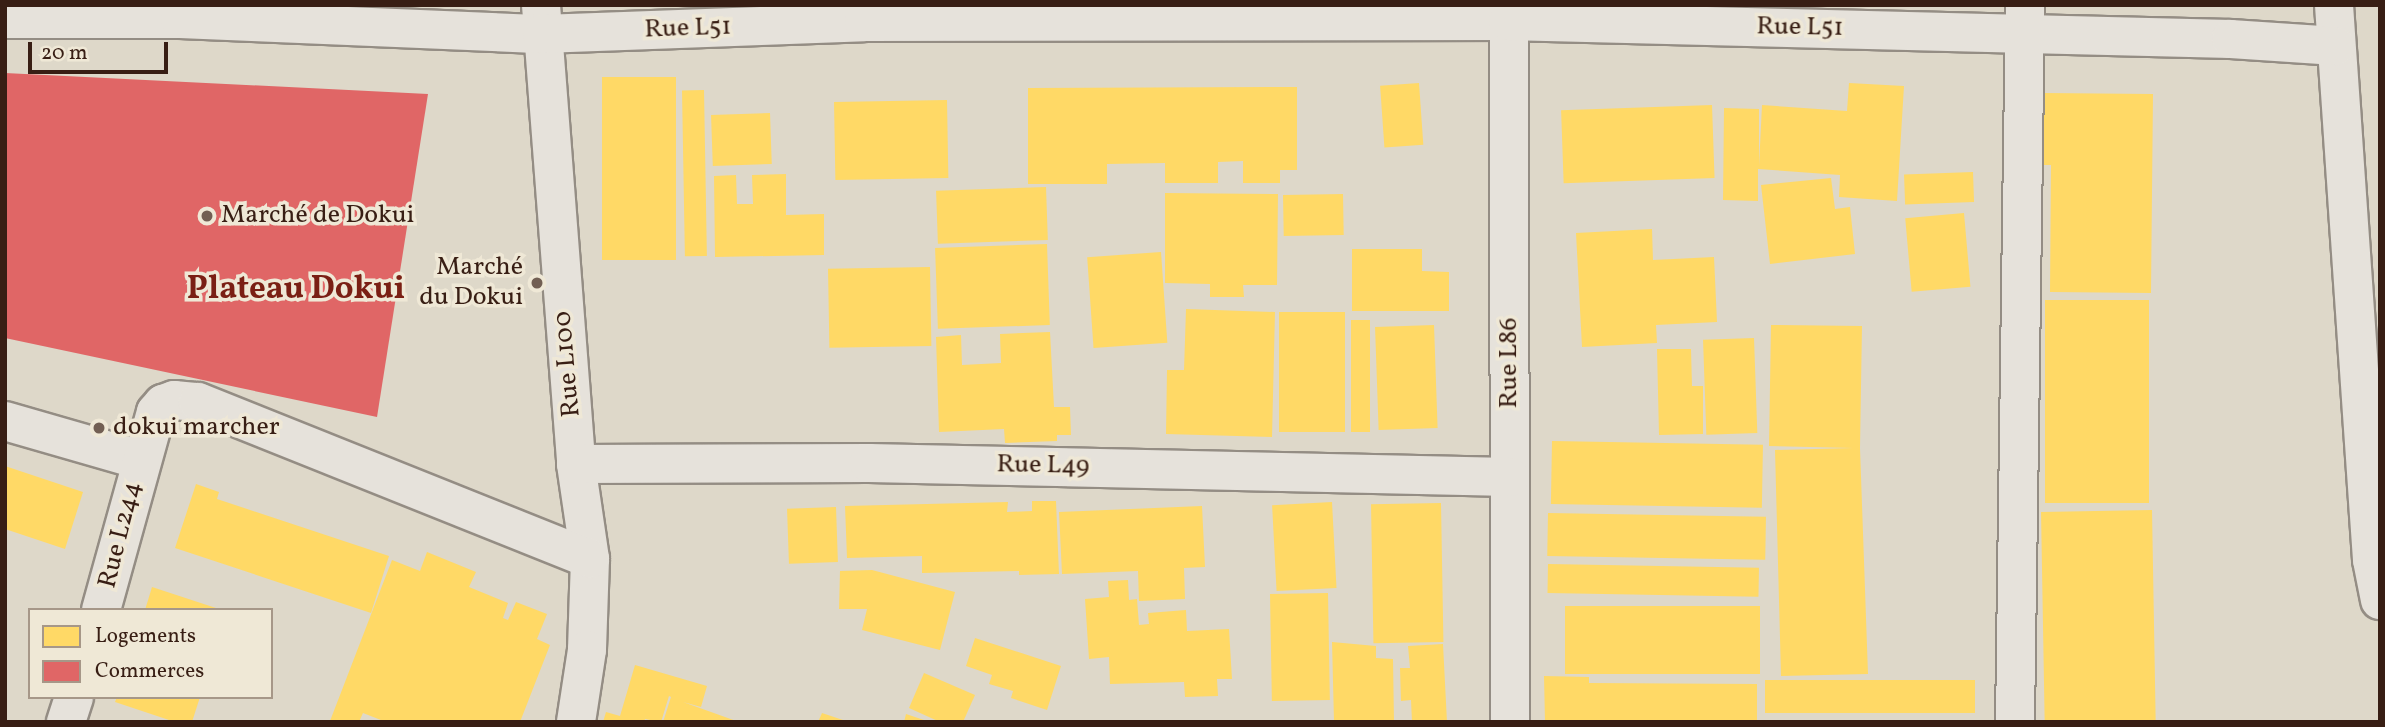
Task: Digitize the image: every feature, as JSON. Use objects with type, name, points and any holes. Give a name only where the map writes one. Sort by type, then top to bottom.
[{"type":"street","points":[[2334,5],[2372,559],[2380,600]]},
{"type":"street","name":"Rue L51","points":[[5,19],[180,12],[541,20],[864,14],[1508,13],[2025,19],[2231,39],[2336,46]]},
{"type":"street","name":"Rue L86","points":[[1508,13],[1510,722]]},
{"type":"street","points":[[2015,722],[2025,19]]},
{"type":"street","name":"Rue L100","points":[[541,20],[576,464],[590,559],[587,650],[576,722]]},
{"type":"street","name":"Rue L244","points":[[102,608],[140,460],[156,412],[163,404],[174,400],[198,402],[590,559]]},
{"type":"street","points":[[5,421],[140,460]]},
{"type":"street","name":"Rue L49","points":[[576,464],[883,464],[1510,477]]},
{"type":"street","points":[[66,722],[73,699]]},
{"type":"building: Logements","points":[[602,77],[676,77],[676,260],[602,260]]},
{"type":"building: Logements","points":[[1419,83],[1423,145],[1384,148],[1380,86]]},
{"type":"building: Logements","points":[[1849,83],[1904,86],[1897,201],[1839,197],[1840,175],[1758,169],[1758,201],[1723,200],[1724,108],[1759,109],[1759,166],[1762,105],[1847,111]]},
{"type":"building: Logements","points":[[1297,87],[1297,170],[1280,170],[1280,183],[1243,183],[1243,161],[1218,162],[1218,183],[1165,183],[1165,163],[1107,164],[1107,184],[1028,184],[1028,88]]},
{"type":"building: Logements","points":[[682,90],[704,90],[707,256],[685,256]]},
{"type":"building: Logements","points":[[2043,93],[2153,94],[2151,293],[2050,292],[2051,165],[2042,165]]},
{"type":"building: Logements","points":[[947,100],[948,178],[835,180],[834,102]]},
{"type":"building: Logements","points":[[1712,105],[1715,178],[1564,183],[1561,110]]},
{"type":"building: Logements","points":[[770,113],[772,164],[713,166],[711,115]]},
{"type":"building: Logements","points":[[1973,172],[1974,202],[1905,204],[1904,174]]},
{"type":"building: Logements","points":[[786,174],[786,215],[824,214],[824,255],[715,257],[714,176],[736,175],[737,204],[753,204],[752,175]]},
{"type":"building: Logements","points":[[1831,178],[1835,209],[1850,207],[1855,254],[1770,264],[1761,185]]},
{"type":"building: Logements","points":[[1046,187],[1048,240],[938,244],[936,191]]},
{"type":"building: Logements","points":[[1165,193],[1278,194],[1277,285],[1243,285],[1244,297],[1210,297],[1210,284],[1165,283]]},
{"type":"building: Logements","points":[[1343,194],[1344,235],[1284,236],[1283,195]]},
{"type":"building: Logements","points":[[1964,213],[1970,287],[1912,292],[1905,218]]},
{"type":"building: Logements","points":[[1652,229],[1653,260],[1714,257],[1717,322],[1656,325],[1657,343],[1582,347],[1576,233]]},
{"type":"building: Logements","points":[[1047,244],[1050,325],[938,329],[935,248]]},
{"type":"building: Logements","points":[[1352,249],[1422,249],[1422,271],[1449,272],[1449,311],[1352,311]]},
{"type":"building: Logements","points":[[1161,252],[1167,343],[1094,348],[1087,257]]},
{"type":"building: Logements","points":[[930,267],[931,346],[829,348],[828,269]]},
{"type":"building: Logements","points":[[2045,300],[2149,300],[2149,503],[2045,503]]},
{"type":"building: Logements","points":[[1186,309],[1275,312],[1272,437],[1166,434],[1167,370],[1184,370]]},
{"type":"building: Logements","points":[[1279,312],[1345,312],[1345,432],[1279,432]]},
{"type":"building: Logements","points":[[1351,320],[1370,320],[1370,432],[1351,432]]},
{"type":"building: Logements","points":[[1434,325],[1438,428],[1379,430],[1375,327]]},
{"type":"building: Logements","points":[[1771,325],[1862,326],[1860,448],[1868,674],[1781,676],[1775,450],[1853,448],[1769,446]]},
{"type":"building: Logements","points":[[1050,332],[1054,407],[1070,407],[1071,435],[1057,435],[1057,441],[1005,443],[1004,429],[939,432],[936,337],[961,335],[962,365],[1001,363],[1000,334]]},
{"type":"building: Logements","points":[[1754,338],[1757,433],[1706,435],[1703,340]]},
{"type":"building: Logements","points":[[1657,349],[1691,349],[1692,386],[1703,386],[1703,434],[1659,435]]},
{"type":"building: Logements","points":[[1552,441],[1763,445],[1762,508],[1551,504]]},
{"type":"building: Logements","points":[[5,466],[83,492],[65,549],[5,529]]},
{"type":"building: Logements","points":[[196,484],[219,492],[217,499],[389,556],[371,613],[175,548]]},
{"type":"building: Logements","points":[[1032,501],[1056,501],[1059,574],[1019,575],[1019,571],[922,573],[922,556],[847,558],[845,506],[1008,502],[1007,512],[1032,511]]},
{"type":"building: Logements","points":[[1332,502],[1337,588],[1277,591],[1272,505]]},
{"type":"building: Logements","points":[[1441,503],[1443,642],[1373,643],[1371,504]]},
{"type":"building: Logements","points":[[1202,506],[1205,567],[1184,568],[1185,599],[1139,601],[1138,571],[1062,574],[1059,512]]},
{"type":"building: Logements","points":[[836,507],[838,562],[789,564],[787,509]]},
{"type":"building: Logements","points":[[2152,510],[2156,721],[2045,722],[2041,512]]},
{"type":"building: Logements","points":[[1548,513],[1766,517],[1765,560],[1547,556]]},
{"type":"building: Logements","points":[[427,552],[476,572],[469,587],[508,603],[503,618],[508,620],[516,602],[547,614],[537,639],[550,645],[520,722],[386,722],[363,713],[359,722],[330,721],[392,560],[420,571]]},
{"type":"building: Logements","points":[[1548,564],[1759,568],[1758,597],[1547,593]]},
{"type":"building: Logements","points":[[872,570],[955,592],[940,650],[862,630],[867,609],[839,609],[840,571]]},
{"type":"building: Logements","points":[[1128,580],[1129,600],[1137,599],[1139,625],[1149,624],[1148,613],[1186,610],[1187,631],[1229,629],[1232,679],[1217,679],[1218,696],[1185,697],[1184,682],[1110,684],[1109,657],[1089,659],[1085,599],[1109,597],[1108,581]]},
{"type":"building: Logements","points":[[152,587],[216,608],[146,608]]},
{"type":"building: Logements","points":[[1328,593],[1330,700],[1272,701],[1270,594]]},
{"type":"building: Logements","points":[[1565,606],[1760,606],[1760,674],[1565,674]]},
{"type":"building: Logements","points":[[975,638],[1061,666],[1047,710],[1011,698],[1013,691],[989,684],[992,675],[966,666]]},
{"type":"building: Logements","points":[[1332,642],[1376,646],[1376,658],[1393,659],[1394,722],[1334,722]]},
{"type":"building: Logements","points":[[1443,644],[1447,722],[1412,722],[1411,700],[1401,701],[1400,668],[1410,668],[1408,646]]},
{"type":"building: Logements","points":[[635,665],[707,686],[701,707],[683,702],[739,722],[663,722],[671,697],[669,696],[661,722],[645,719],[644,722],[603,722],[606,712],[620,716]]},
{"type":"building: Logements","points":[[924,673],[975,695],[963,722],[940,722],[909,708]]},
{"type":"building: Logements","points":[[1544,676],[1589,677],[1589,683],[1757,684],[1757,721],[1545,722]]},
{"type":"building: Logements","points":[[1765,680],[1975,680],[1975,713],[1765,713]]},
{"type":"building: Logements","points":[[116,699],[199,699],[192,722],[175,722],[115,702]]},
{"type":"building: Logements","points":[[822,713],[846,721],[846,722],[818,722]]},
{"type":"building: Logements","points":[[906,714],[927,721],[927,722],[904,722]]},
{"type":"building: Commerces","name":"Marché de Dokui","points":[[5,73],[428,94],[377,417],[5,338]]},
{"type":"place","name":"Marché de Dokui","points":[[207,216]]},
{"type":"place","name":"Marché du Dokui","points":[[537,283]]},
{"type":"place","name":"dokui marcher","points":[[99,428]]},
{"type":"district","name":"Plateau Dokui","points":[[296,291]]}]
